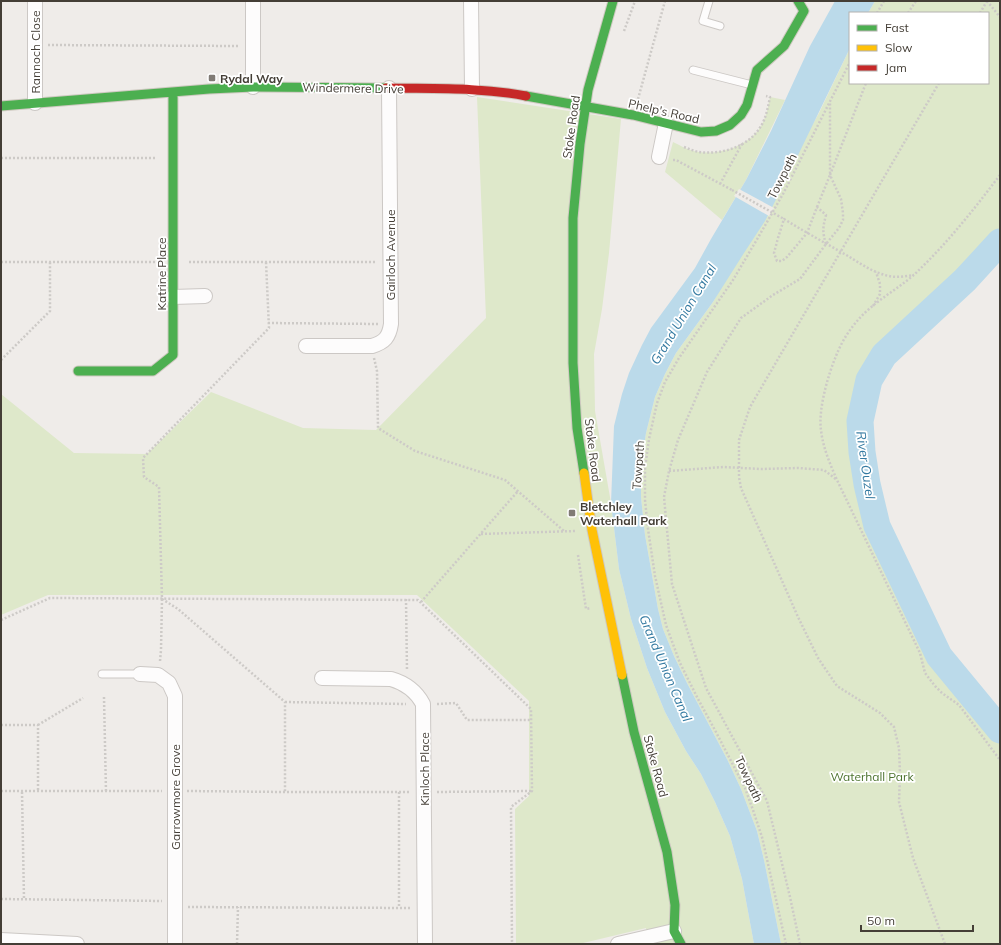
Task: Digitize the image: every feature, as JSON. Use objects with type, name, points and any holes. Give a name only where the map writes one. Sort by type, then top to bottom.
[{"type":"street","name":"Rannoch Close","points":[[35,1],[35,103]]},
{"type":"street","points":[[253,1],[253,87]]},
{"type":"street","points":[[471,1],[472,89]]},
{"type":"street","name":"Stoke Road","points":[[612,1],[585,106],[573,218],[573,363],[577,428],[592,530],[634,732],[667,852],[675,905],[674,931]]},
{"type":"street","name":"Phelp's Road","points":[[585,106],[633,115],[700,132],[724,128],[735,121],[747,105],[757,70],[784,46],[804,11],[798,1]]},
{"type":"street","name":"Windermere Drive","points":[[1,106],[209,89],[253,87],[472,89],[506,92],[585,106]]},
{"type":"street","name":"Gairloch Avenue","points":[[372,346],[384,340],[390,331],[391,324],[389,88]]},
{"type":"street","name":"Katrine Place","points":[[78,371],[153,371],[173,355],[173,92]]},
{"type":"street","points":[[658,157],[666,123]]},
{"type":"street","points":[[173,297],[205,296]]},
{"type":"street","points":[[306,346],[372,346]]},
{"type":"street","points":[[140,674],[158,675]]},
{"type":"street","name":"Garrowmore Grove","points":[[158,675],[169,683],[175,696],[175,944]]},
{"type":"street","name":"Kinloch Place","points":[[322,678],[388,679],[400,682],[417,695],[423,704],[426,908],[425,944]]},
{"type":"street","points":[[618,944],[674,931],[681,944]]},
{"type":"street","points":[[1,940],[77,944]]},
{"type":"lane","points":[[709,1],[703,21],[720,26]]},
{"type":"lane","points":[[693,70],[752,85]]},
{"type":"lane","points":[[102,674],[140,674]]},
{"type":"path","points":[[622,38],[635,1]]},
{"type":"path","points":[[633,115],[665,1]]},
{"type":"path","points":[[878,12],[884,1]]},
{"type":"path","points":[[909,12],[916,1]]},
{"type":"path","points":[[981,12],[987,1],[1000,17]]},
{"type":"path","points":[[35,45],[253,47]]},
{"type":"path","name":"Towpath","points":[[786,944],[762,837],[745,788],[680,663],[666,625],[655,576],[648,529],[645,500],[645,468],[649,439],[665,382],[683,352],[734,280],[783,194],[849,64]]},
{"type":"path","points":[[784,219],[774,253],[777,261],[782,261],[787,258],[807,232],[866,84]]},
{"type":"path","points":[[938,84],[750,407],[739,440],[738,477],[741,488],[777,570],[818,658],[837,686],[880,713],[894,727],[899,748],[899,802],[913,858],[945,944]]},
{"type":"path","points":[[631,97],[638,99]]},
{"type":"path","points":[[800,944],[767,801],[706,688],[672,584],[664,496],[669,471],[678,440],[707,372],[741,318],[773,295],[800,279],[839,228],[843,213],[841,199],[830,175],[830,101]]},
{"type":"path","points":[[720,184],[742,144]]},
{"type":"path","points":[[658,157],[676,160],[784,219],[876,272],[900,277],[914,275]]},
{"type":"path","points":[[1,158],[173,158]]},
{"type":"path","points":[[1000,175],[968,216],[928,261],[914,275],[858,319],[847,334],[836,356],[825,391],[821,410],[821,429],[824,445],[837,480],[920,653],[925,673],[942,693],[959,705],[1000,760]]},
{"type":"path","points":[[817,207],[826,215],[823,227],[823,234],[826,244]]},
{"type":"path","points":[[1,262],[390,262]]},
{"type":"path","points":[[1,360],[50,311],[50,262]]},
{"type":"path","points":[[158,675],[161,650],[162,598],[159,487],[144,477],[143,458],[269,328],[266,262]]},
{"type":"path","points":[[871,308],[880,294],[880,284],[876,272]]},
{"type":"path","points":[[268,323],[391,324]]},
{"type":"path","points":[[372,346],[377,371],[378,428],[415,452],[505,480],[564,530]]},
{"type":"path","points":[[669,471],[723,467],[761,469],[798,468],[824,470],[837,480]]},
{"type":"path","points":[[421,602],[518,491]]},
{"type":"path","points":[[480,534],[592,530]]},
{"type":"path","points":[[162,598],[178,609],[285,702],[285,792]]},
{"type":"path","points":[[406,599],[407,686]]},
{"type":"path","points":[[104,697],[106,792]]},
{"type":"path","points":[[1,725],[38,725],[83,698]]},
{"type":"path","points":[[38,725],[38,792]]},
{"type":"path","points":[[1,792],[532,791]]},
{"type":"path","points":[[22,792],[24,899]]},
{"type":"path","points":[[398,792],[399,908]]},
{"type":"path","points":[[1,899],[238,907],[426,908]]},
{"type":"path","points":[[237,944],[238,907]]},
{"type":"green space","name":"Waterhall Park","points":[[875,1],[1000,1],[1000,242],[965,280],[884,355],[869,380],[860,421],[862,452],[867,484],[877,526],[939,656],[1000,730],[1000,944],[781,944],[757,831],[741,789],[728,761],[687,683],[663,629],[645,535],[641,497],[641,466],[646,433],[655,397],[676,353],[713,302],[819,113],[849,50],[849,84],[989,84],[989,12],[869,12]]},
{"type":"green space","points":[[477,97],[621,119],[609,253],[602,309],[594,354],[595,411],[611,503],[619,569],[631,619],[647,668],[665,712],[686,751],[701,774],[730,836],[742,879],[754,944],[647,944],[646,928],[579,944],[516,944],[515,809],[529,796],[529,701],[417,595],[48,595],[1,615],[1,394],[74,453],[147,454],[211,392],[303,428],[376,430],[486,318]]},
{"type":"green space","points":[[770,97],[785,100],[746,180],[722,220],[665,172],[673,142],[689,149],[707,153],[734,148],[749,139],[761,126],[766,116]]},
{"type":"water","name":"Grand Union Canal","points":[[835,1],[875,1],[869,12],[849,12],[849,50],[786,180],[765,221],[713,302],[676,353],[665,374],[655,397],[646,433],[641,466],[641,497],[645,535],[663,629],[687,683],[741,789],[757,831],[764,860],[781,944],[754,944],[742,879],[730,836],[701,774],[686,751],[665,712],[647,668],[631,619],[619,569],[611,503],[614,426],[629,373],[642,345],[651,328],[695,268],[746,180],[771,131],[810,46]]},
{"type":"pier","points":[[739,189],[774,208],[769,216],[734,196]]},
{"type":"waterway","name":"River Ouzel","points":[[1000,242],[965,280],[884,355],[869,380],[860,421],[862,452],[867,484],[877,526],[939,656],[1000,730]]},
{"type":"traffic: fast","points":[[584,473],[577,428],[573,363],[573,218],[580,144],[588,90],[613,1]]},
{"type":"traffic: fast","points":[[526,96],[633,115],[701,132],[716,131],[730,125],[741,115],[747,105],[757,70],[784,46],[804,11],[798,1]]},
{"type":"traffic: fast","points":[[1,106],[209,89],[253,87],[386,88]]},
{"type":"traffic: fast","points":[[78,371],[153,371],[173,355],[173,92]]},
{"type":"traffic: fast","points":[[622,675],[634,732],[667,852],[675,905],[674,931],[681,944]]},
{"type":"traffic: slow","points":[[584,473],[592,530],[622,675]]},
{"type":"traffic: jam","points":[[386,88],[474,90],[526,96]]},
{"type":"place","name":"Rydal Way","points":[[212,78]]},
{"type":"place","name":"Bletchley Waterhall Park","points":[[572,513]]}]
